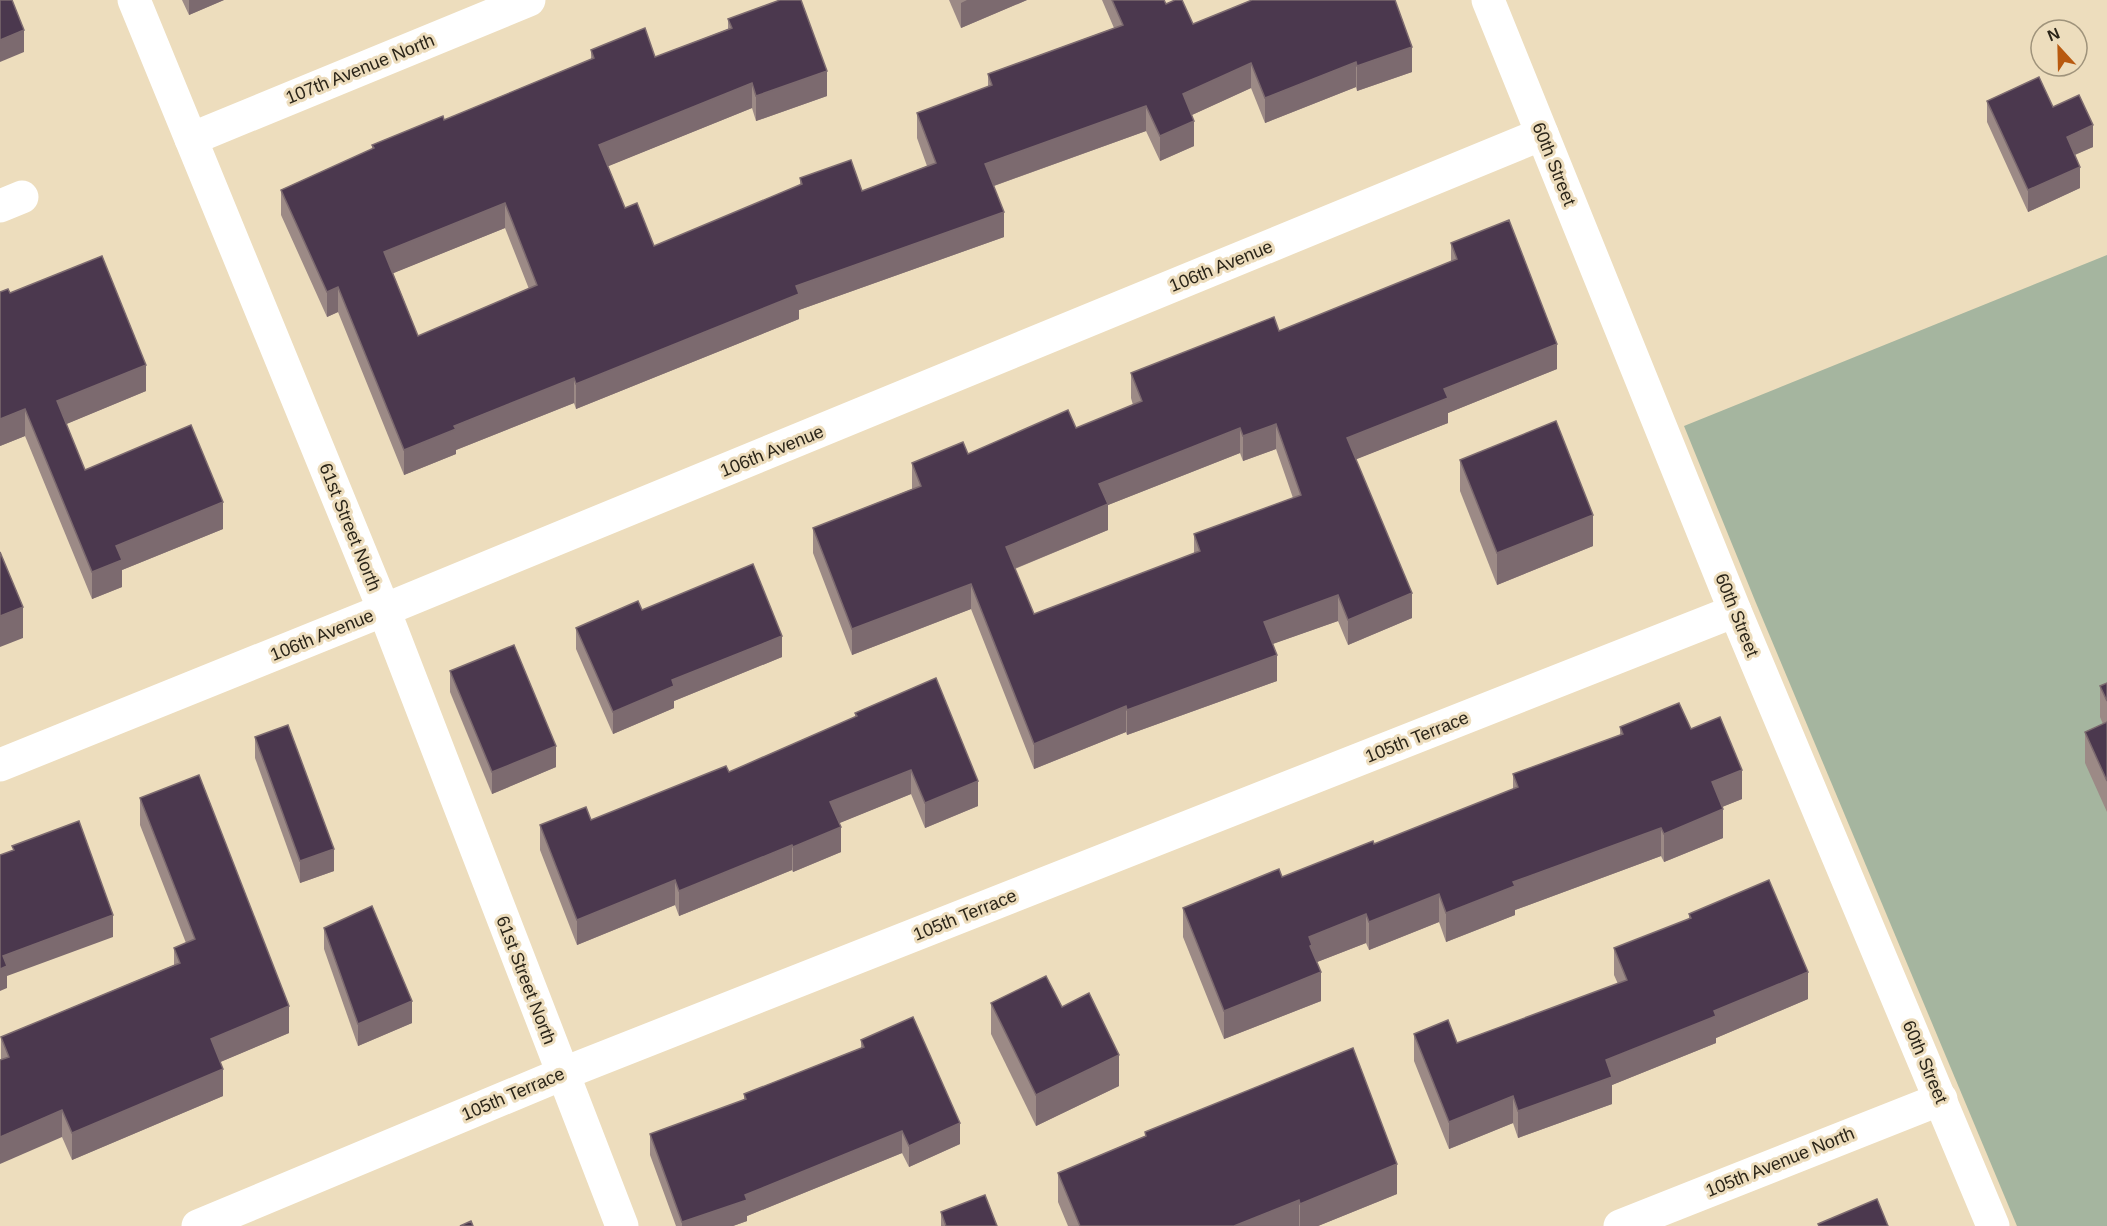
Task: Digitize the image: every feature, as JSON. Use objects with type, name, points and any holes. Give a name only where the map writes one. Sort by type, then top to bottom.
[{"type":"street","name":"61st Street North","points":[[134,0],[384,610],[622,1226]]},
{"type":"street","name":"107th Avenue North","points":[[191,139],[529,0]]},
{"type":"street","name":"60th Street","points":[[1488,0],[1735,611],[1993,1226]]},
{"type":"street","name":"106th Avenue","points":[[0,765],[384,610],[1542,134]]},
{"type":"street","name":"105th Terrace","points":[[198,1226],[562,1074],[1735,611]]},
{"type":"street","name":"105th Avenue North","points":[[1620,1226],[1941,1099]]},
{"type":"green space","points":[[2107,255],[2107,1226],[2017,1226],[1684,426]]},
{"type":"building","points":[[0,0],[12,0],[24,30],[0,40]]},
{"type":"building","points":[[780,0],[801,0],[827,71],[756,96],[752,83],[599,145],[625,208],[637,203],[654,246],[802,184],[800,178],[851,160],[862,191],[936,163],[917,113],[992,85],[988,74],[1123,25],[1112,0],[1164,0],[1166,4],[1182,0],[1193,24],[1252,0],[1395,0],[1412,47],[1357,66],[1356,62],[1265,98],[1251,63],[1183,94],[1194,121],[1160,136],[1146,106],[985,164],[1004,212],[796,286],[799,294],[576,384],[574,378],[454,426],[456,429],[404,450],[338,287],[327,292],[281,190],[374,148],[372,145],[443,116],[444,120],[594,58],[591,50],[645,28],[655,57],[732,28],[728,19]],"holes":[[[505,203],[537,285],[418,336],[384,252]]]},
{"type":"building","points":[[2037,78],[2039,78],[2053,107],[2079,95],[2093,125],[2067,137],[2080,167],[2028,190],[1987,101]]},
{"type":"building","points":[[1509,220],[1557,344],[1444,389],[1448,398],[1347,438],[1412,593],[1348,620],[1338,595],[1264,622],[1277,655],[1127,710],[1126,706],[1034,744],[971,584],[852,629],[813,528],[921,486],[912,463],[963,442],[968,454],[1068,410],[1076,428],[1142,401],[1131,373],[1274,317],[1279,331],[1457,259],[1451,243]],"holes":[[[1276,424],[1301,495],[1194,534],[1200,551],[1034,614],[1006,547],[1108,504],[1099,484],[1240,428],[1243,436]]]},
{"type":"building","points":[[102,256],[146,365],[57,401],[85,470],[191,425],[223,502],[116,546],[122,560],[92,572],[25,409],[0,419],[0,292],[8,289],[10,293]]},
{"type":"building","points":[[1556,421],[1593,515],[1497,553],[1460,460]]},
{"type":"building","points":[[0,552],[23,607],[0,616]]},
{"type":"building","points":[[753,564],[782,636],[672,680],[674,686],[613,712],[576,628],[638,601],[642,610]]},
{"type":"building","points":[[514,645],[556,746],[492,772],[450,671]]},
{"type":"building","points":[[936,678],[978,781],[925,803],[911,770],[830,802],[841,827],[679,891],[675,880],[577,920],[540,825],[586,807],[591,820],[726,766],[729,772],[857,716],[855,713]]},
{"type":"building","points":[[2107,683],[2107,701],[2100,686]]},
{"type":"building","points":[[1679,703],[1691,729],[1720,717],[1742,770],[1712,782],[1723,809],[1664,834],[1661,828],[1513,882],[1515,886],[1446,913],[1439,894],[1369,922],[1366,914],[1309,937],[1312,945],[1310,946],[1321,972],[1224,1011],[1183,908],[1279,869],[1282,877],[1373,841],[1374,844],[1518,787],[1513,774],[1623,734],[1620,727]]},
{"type":"building","points":[[2107,722],[2107,781],[2085,732]]},
{"type":"building","points":[[288,725],[334,849],[300,861],[255,737]]},
{"type":"building","points":[[199,775],[289,1006],[211,1039],[223,1069],[72,1133],[62,1110],[0,1137],[0,1060],[9,1057],[1,1037],[180,963],[174,948],[195,939],[140,798]]},
{"type":"building","points":[[79,821],[113,915],[3,956],[7,966],[0,969],[0,855],[14,850],[12,846]]},
{"type":"building","points":[[1769,880],[1808,972],[1714,1011],[1716,1016],[1606,1060],[1612,1077],[1518,1111],[1513,1096],[1449,1122],[1414,1034],[1448,1020],[1457,1043],[1627,980],[1614,948],[1691,918],[1689,914]]},
{"type":"building","points":[[372,906],[412,1001],[358,1024],[324,928]]},
{"type":"building","points":[[1046,976],[1062,1007],[1089,993],[1119,1055],[1036,1095],[991,1003]]},
{"type":"building","points":[[913,1017],[960,1123],[909,1146],[902,1131],[745,1195],[747,1200],[682,1222],[650,1134],[746,1099],[744,1094],[864,1047],[861,1040]]},
{"type":"building","points":[[1353,1048],[1397,1164],[1300,1204],[1299,1200],[1234,1226],[1080,1226],[1058,1173],[1146,1136],[1145,1132]]},
{"type":"building","points":[[985,1195],[997,1226],[946,1226],[941,1212]]},
{"type":"building","points":[[1877,1199],[1888,1226],[1819,1226],[1818,1224]]},
{"type":"building","points":[[471,1221],[473,1226],[460,1226]]}]
